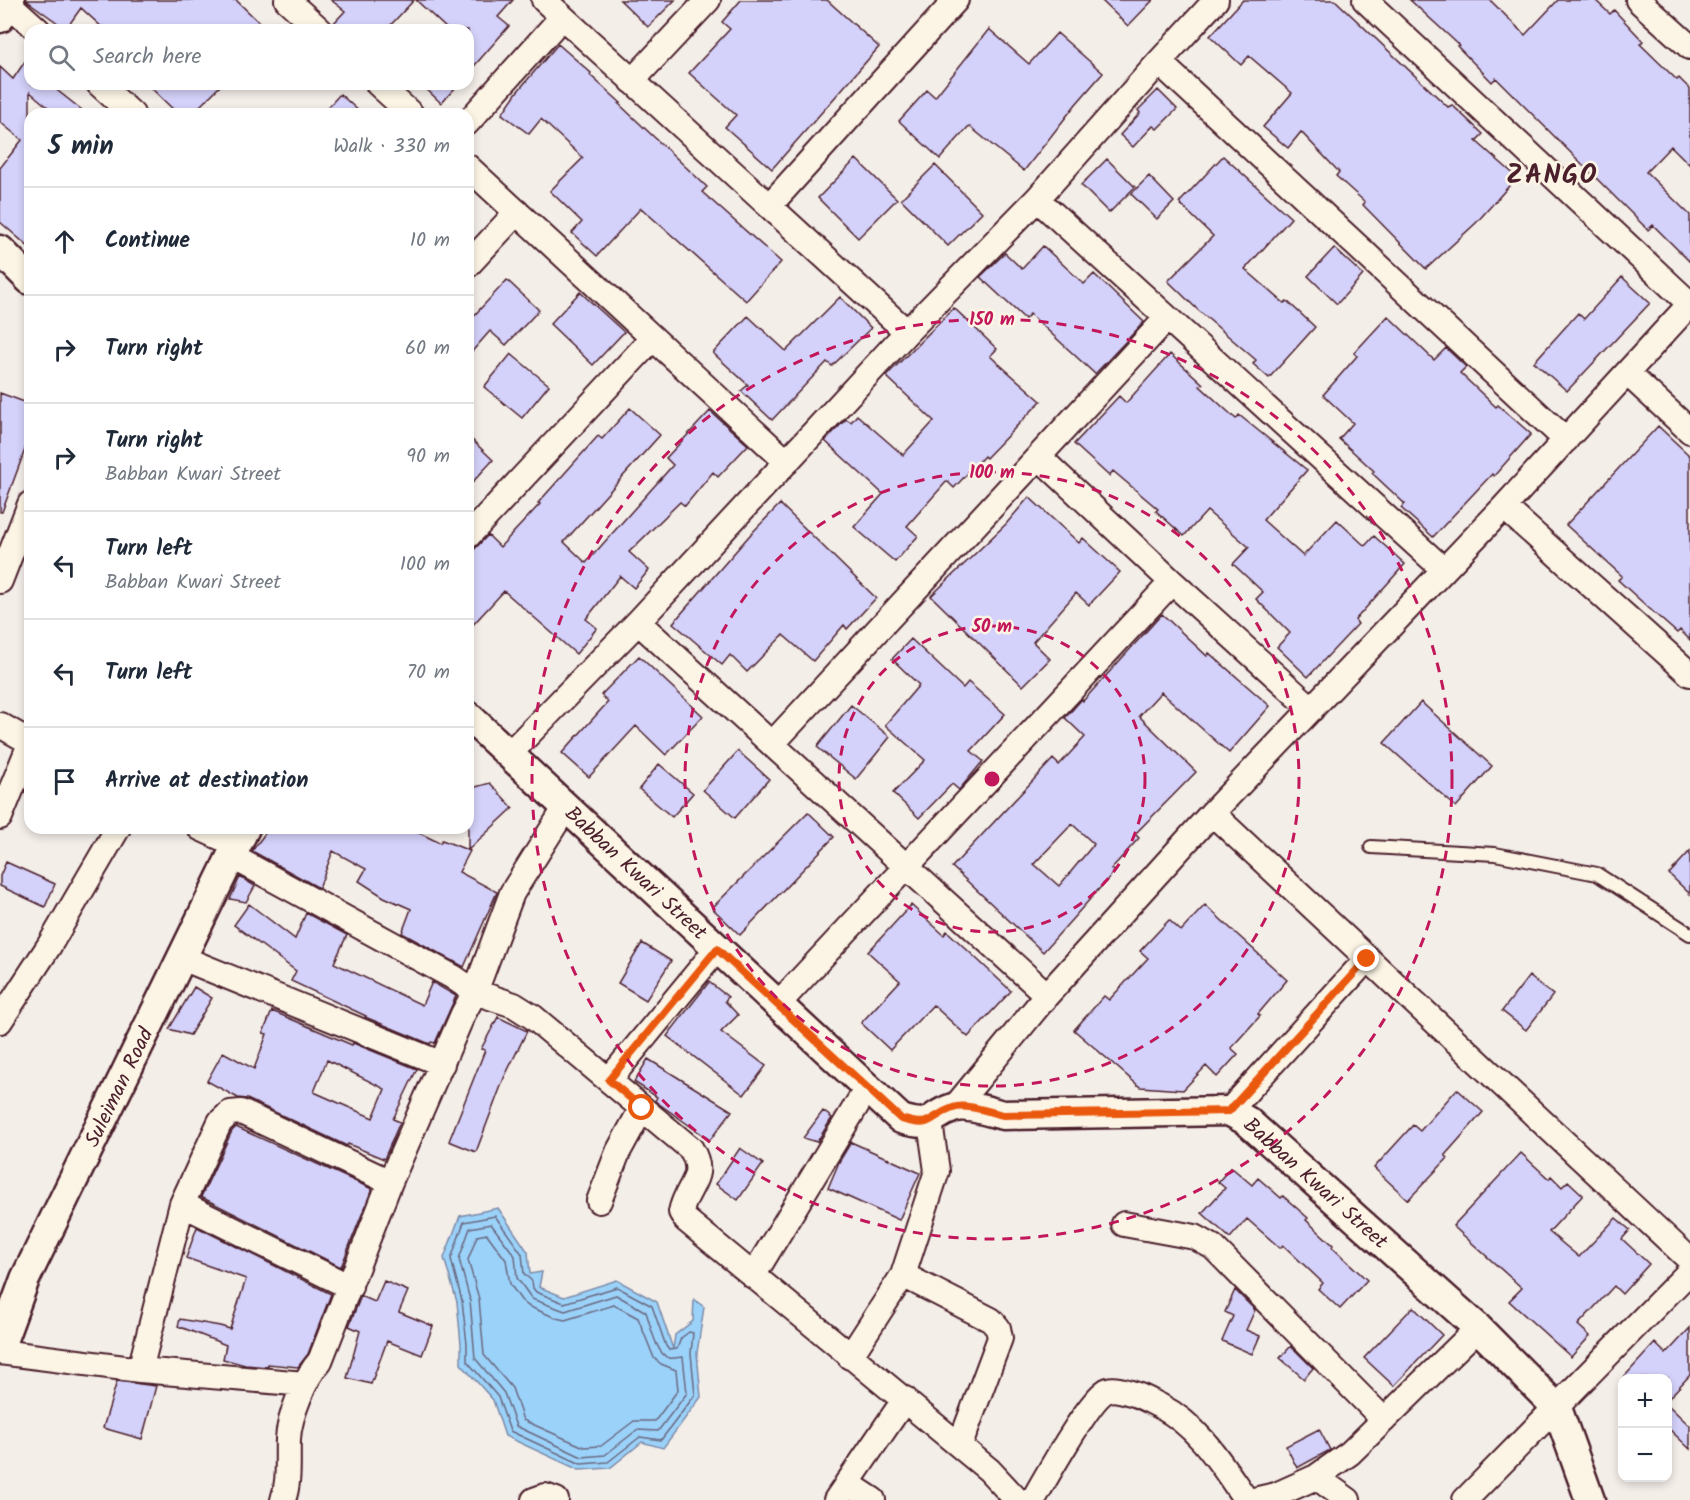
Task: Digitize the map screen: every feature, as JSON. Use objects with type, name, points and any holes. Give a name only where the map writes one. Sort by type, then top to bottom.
[{"type":"street","points":[[287,0],[313,24]]},
{"type":"street","points":[[544,0],[907,332]]},
{"type":"street","points":[[632,81],[708,0]]},
{"type":"street","points":[[769,206],[956,0]]},
{"type":"street","points":[[509,754],[638,622],[907,332],[1037,199],[1215,0]]},
{"type":"street","points":[[850,1357],[903,1275],[937,1171],[930,1122],[955,1107],[1047,995],[1212,813],[1504,507],[1690,304],[1365,0]]},
{"type":"street","points":[[1638,0],[1690,47]]},
{"type":"street","points":[[6,7],[30,24]]},
{"type":"street","points":[[474,115],[562,17]]},
{"type":"street","points":[[1158,62],[1566,440]]},
{"type":"street","points":[[106,90],[125,108]]},
{"type":"street","points":[[385,90],[404,108]]},
{"type":"street","points":[[474,173],[787,462]]},
{"type":"street","points":[[1037,199],[1444,570]]},
{"type":"street","points":[[474,258],[517,212]]},
{"type":"street","points":[[0,250],[24,274]]},
{"type":"street","points":[[772,744],[1167,318]]},
{"type":"street","points":[[474,530],[653,338]]},
{"type":"street","points":[[1627,373],[1690,431]]},
{"type":"street","points":[[1039,457],[1312,709]]},
{"type":"street","points":[[1504,507],[1690,674]]},
{"type":"street","points":[[0,581],[24,519]]},
{"type":"street","points":[[777,1005],[1172,582]]},
{"type":"street","points":[[638,622],[1047,995]]},
{"type":"street","name":"Babban Kwari Street","points":[[474,722],[901,1119],[917,1124],[930,1122]]},
{"type":"street","points":[[0,725],[24,739]]},
{"type":"street","points":[[0,817],[24,758]]},
{"type":"street","points":[[283,1500],[288,1487],[288,1437],[294,1412],[305,1384],[312,1369],[320,1361],[390,1182],[463,1014],[475,992],[512,893],[566,807]]},
{"type":"street","points":[[1212,813],[1690,1260]]},
{"type":"street","points":[[0,1021],[49,946],[114,834]]},
{"type":"street","points":[[215,834],[238,843],[475,992],[514,1005],[533,1017],[609,1080],[691,1149],[698,1160],[699,1171],[682,1205],[681,1212],[686,1220],[960,1445],[989,1470],[1017,1500]]},
{"type":"street","name":"Suleiman Road","points":[[0,1347],[25,1279],[238,843]]},
{"type":"street","points":[[609,1080],[717,949]]},
{"type":"street","points":[[182,958],[442,1064]]},
{"type":"street","points":[[1229,1111],[1367,959]]},
{"type":"street","points":[[753,1276],[867,1088]]},
{"type":"street","name":"Babban Kwari Street","points":[[955,1107],[980,1109],[1003,1115],[1229,1111],[1246,1121],[1478,1328],[1557,1408],[1590,1500]]},
{"type":"street","points":[[599,1201],[618,1152],[642,1108]]},
{"type":"street","points":[[140,1370],[182,1204],[220,1122],[230,1113],[241,1112],[390,1182]]},
{"type":"street","points":[[182,1204],[350,1287]]},
{"type":"street","points":[[1124,1224],[1195,1237],[1214,1247],[1384,1420]]},
{"type":"street","points":[[1465,1500],[1690,1271]]},
{"type":"street","points":[[903,1275],[991,1320],[998,1328],[1000,1338],[960,1445]]},
{"type":"street","points":[[1254,1500],[1276,1495],[1316,1477],[1350,1453],[1478,1328]]},
{"type":"street","points":[[0,1352],[140,1370],[305,1384]]},
{"type":"street","points":[[1033,1500],[1072,1433],[1099,1398],[1107,1390],[1118,1390],[1140,1395],[1174,1414],[1193,1428],[1208,1445],[1246,1500]]},
{"type":"street","points":[[873,1500],[842,1491],[905,1399]]},
{"type":"street","points":[[1316,1477],[1348,1500]]},
{"type":"street","points":[[534,1500],[545,1496],[556,1500]]},
{"type":"lane","points":[[1371,847],[1495,854],[1597,874],[1690,934]]},
{"type":"water","points":[[498,1208],[528,1252],[530,1274],[542,1272],[539,1287],[564,1297],[617,1280],[657,1302],[673,1349],[675,1335],[693,1321],[694,1299],[704,1307],[697,1353],[701,1397],[663,1448],[642,1442],[610,1468],[579,1470],[505,1436],[493,1400],[461,1364],[457,1302],[444,1258],[460,1216]]},
{"type":"building","points":[[26,0],[236,0],[261,24],[98,24],[81,8],[70,24],[59,24]]},
{"type":"building","points":[[331,0],[414,0],[392,24],[333,24],[345,11]]},
{"type":"building","points":[[416,0],[513,0],[498,17],[509,26],[474,66],[474,24],[442,24]]},
{"type":"building","points":[[620,0],[675,0],[648,27]]},
{"type":"building","points":[[741,0],[827,0],[879,47],[772,169],[725,127],[736,115],[689,73],[730,29],[722,22]]},
{"type":"building","points":[[1101,0],[1153,0],[1128,26]]},
{"type":"building","points":[[1243,0],[1335,0],[1448,107],[1452,105],[1483,134],[1476,141],[1517,177],[1476,223],[1426,269],[1363,205],[1365,202],[1336,176],[1339,172],[1301,132],[1288,148],[1263,127],[1292,93],[1249,56],[1241,65],[1210,36]]},
{"type":"building","points":[[1410,0],[1490,0],[1525,35],[1558,0],[1595,0],[1610,14],[1614,10],[1643,41],[1640,44],[1677,80],[1679,78],[1690,89],[1690,165],[1671,146],[1646,172],[1690,215],[1690,262],[1653,225],[1648,230],[1496,78],[1492,82],[1457,46],[1459,45]]},
{"type":"building","points":[[989,29],[1029,64],[1057,33],[1103,73],[1024,171],[969,126],[940,159],[899,121],[927,90],[935,97]]},
{"type":"building","points":[[558,44],[591,73],[590,75],[621,103],[619,104],[707,187],[702,192],[781,262],[746,301],[641,208],[597,256],[572,233],[582,222],[550,191],[583,158],[541,119],[529,134],[502,114],[517,92]]},
{"type":"building","points":[[24,63],[24,90],[57,90],[79,108],[49,108],[30,92],[30,108],[24,108],[24,243],[0,222],[0,168],[22,140],[0,122],[0,67],[13,79]]},
{"type":"building","points":[[153,90],[216,90],[198,108],[172,108]]},
{"type":"building","points":[[427,90],[453,90],[441,103]]},
{"type":"building","points":[[1158,90],[1177,109],[1157,129],[1153,126],[1133,147],[1120,135],[1140,113],[1138,110]]},
{"type":"building","points":[[340,94],[355,108],[327,108]]},
{"type":"building","points":[[1223,156],[1291,218],[1245,269],[1284,303],[1287,301],[1315,327],[1269,378],[1253,364],[1256,360],[1168,281],[1213,236],[1179,203]]},
{"type":"building","points":[[856,159],[897,199],[858,238],[818,198]]},
{"type":"building","points":[[1107,159],[1135,187],[1109,213],[1081,185]]},
{"type":"building","points":[[935,165],[982,212],[948,246],[901,199]]},
{"type":"building","points":[[1149,176],[1174,202],[1157,219],[1131,194]]},
{"type":"building","points":[[1043,246],[1084,284],[1094,274],[1144,322],[1095,374],[1030,314],[1025,319],[980,277],[1005,253],[1022,269]]},
{"type":"building","points":[[1334,248],[1363,275],[1337,304],[1308,276]]},
{"type":"building","points":[[1622,277],[1650,303],[1567,391],[1534,362],[1578,313],[1584,319]]},
{"type":"building","points":[[507,280],[539,310],[506,345],[490,331],[474,349],[474,316]]},
{"type":"building","points":[[580,292],[624,332],[593,365],[550,324]]},
{"type":"building","points":[[840,297],[871,328],[832,366],[827,362],[772,420],[741,391],[748,385],[713,353],[748,316],[786,351]]},
{"type":"building","points":[[954,308],[997,349],[990,356],[1041,401],[954,488],[947,481],[907,526],[918,536],[895,562],[854,527],[883,494],[825,441],[846,419],[851,422],[857,415],[903,455],[934,421],[886,376]]},
{"type":"building","points":[[1388,316],[1434,360],[1446,348],[1466,367],[1460,373],[1496,407],[1498,405],[1531,434],[1494,476],[1492,474],[1433,537],[1401,508],[1405,504],[1372,473],[1374,471],[1339,439],[1353,423],[1323,395],[1357,356],[1354,353]]},
{"type":"building","points":[[511,354],[549,385],[522,418],[484,387]]},
{"type":"building","points":[[1170,354],[1236,419],[1239,415],[1307,470],[1263,520],[1303,556],[1337,520],[1365,546],[1374,536],[1405,564],[1355,620],[1358,624],[1308,677],[1277,647],[1290,633],[1256,599],[1263,592],[1233,564],[1249,547],[1207,511],[1184,536],[1156,511],[1158,509],[1113,471],[1109,476],[1074,444],[1119,396],[1126,403]]},
{"type":"building","points":[[0,393],[24,402],[24,452],[2,512],[0,512]]},
{"type":"building","points":[[630,408],[660,435],[564,542],[586,563],[673,465],[666,458],[710,411],[748,445],[718,477],[713,472],[685,506],[680,502],[629,552],[649,570],[634,588],[620,576],[586,619],[597,628],[576,654],[504,591],[474,624],[474,550],[488,535],[500,547],[598,436],[602,439]]},
{"type":"building","points":[[1658,426],[1690,456],[1690,640],[1680,630],[1677,633],[1618,580],[1622,576],[1566,525]]},
{"type":"building","points":[[474,442],[493,460],[474,481]]},
{"type":"building","points":[[1029,497],[1079,543],[1083,538],[1120,572],[1089,605],[1076,593],[1033,642],[1050,659],[1023,686],[931,596],[1006,524]]},
{"type":"building","points":[[780,504],[876,598],[847,629],[844,625],[813,661],[783,635],[747,672],[730,655],[722,665],[673,623]]},
{"type":"building","points":[[1162,614],[1207,656],[1209,653],[1270,706],[1229,753],[1161,692],[1139,716],[1196,772],[1135,834],[1139,838],[1111,869],[1115,871],[1043,952],[952,867],[1053,759],[1059,765],[1085,737],[1065,718],[1082,699],[1083,701]],"holes":[[[1072,824],[1094,844],[1059,886],[1034,864]]]},
{"type":"building","points":[[911,639],[963,688],[968,682],[1005,714],[971,751],[983,761],[959,790],[952,784],[919,818],[893,793],[925,760],[885,725],[919,685],[892,659]]},
{"type":"building","points":[[639,656],[703,716],[666,755],[636,726],[589,777],[562,753],[608,702],[601,695]]},
{"type":"building","points":[[1421,702],[1492,766],[1456,807],[1384,743]]},
{"type":"building","points":[[851,705],[890,737],[856,779],[817,747]]},
{"type":"building","points":[[738,751],[769,779],[735,818],[703,790]]},
{"type":"building","points":[[659,764],[693,793],[672,817],[639,789]]},
{"type":"building","points":[[490,783],[513,808],[468,850],[468,834],[474,834],[474,787]]},
{"type":"building","points":[[808,812],[834,837],[740,935],[712,908]]},
{"type":"building","points":[[265,834],[421,834],[440,843],[442,840],[470,851],[459,872],[497,892],[464,967],[402,933],[411,909],[384,897],[359,881],[366,869],[333,851],[319,888],[252,851]]},
{"type":"building","points":[[1690,851],[1690,894],[1669,874]]},
{"type":"building","points":[[6,862],[55,884],[45,907],[0,886],[0,876]]},
{"type":"building","points":[[240,877],[255,886],[246,902],[230,899]]},
{"type":"building","points":[[249,904],[295,939],[306,913],[347,935],[334,963],[422,1005],[432,982],[456,996],[435,1043],[430,1044],[365,1017],[291,981],[296,971],[234,925]]},
{"type":"building","points":[[911,905],[944,935],[947,931],[1011,991],[968,1037],[933,1005],[890,1050],[861,1023],[900,981],[868,952]]},
{"type":"building","points":[[1205,905],[1287,980],[1258,1014],[1260,1016],[1231,1048],[1238,1054],[1217,1077],[1206,1066],[1183,1090],[1140,1087],[1074,1030],[1104,996],[1109,1000],[1148,958],[1140,951],[1169,920],[1181,931]]},
{"type":"building","points":[[642,943],[671,961],[646,1000],[618,983]]},
{"type":"building","points":[[1529,976],[1553,995],[1526,1030],[1502,1011]]},
{"type":"building","points":[[709,982],[728,997],[725,1001],[738,1015],[721,1032],[766,1066],[744,1095],[667,1036]]},
{"type":"building","points":[[194,987],[212,998],[190,1035],[169,1029]]},
{"type":"building","points":[[272,1011],[352,1045],[353,1043],[417,1069],[393,1119],[400,1122],[384,1159],[348,1144],[347,1146],[247,1099],[238,1098],[207,1081],[223,1052],[254,1069],[267,1034],[263,1033]],"holes":[[[327,1060],[385,1089],[373,1118],[314,1092]]]},
{"type":"building","points":[[498,1017],[527,1031],[504,1078],[476,1152],[449,1141],[485,1050],[481,1049]]},
{"type":"building","points":[[648,1059],[732,1111],[710,1140],[655,1101],[657,1097],[634,1082]]},
{"type":"building","points":[[1457,1089],[1483,1112],[1445,1155],[1448,1158],[1408,1200],[1374,1168],[1413,1125],[1420,1131]]},
{"type":"building","points":[[823,1111],[832,1118],[817,1142],[803,1138]]},
{"type":"building","points":[[236,1127],[372,1189],[341,1267],[201,1197]]},
{"type":"building","points":[[851,1142],[920,1173],[899,1220],[828,1188]]},
{"type":"building","points":[[740,1148],[763,1164],[738,1200],[716,1184]]},
{"type":"building","points":[[1521,1153],[1549,1179],[1551,1176],[1562,1187],[1568,1181],[1583,1195],[1549,1232],[1579,1257],[1616,1218],[1630,1230],[1622,1239],[1649,1264],[1622,1294],[1614,1286],[1578,1325],[1590,1336],[1571,1357],[1509,1301],[1522,1288],[1453,1226]]},
{"type":"building","points":[[1231,1167],[1252,1185],[1258,1178],[1281,1198],[1283,1196],[1308,1218],[1306,1220],[1367,1280],[1340,1309],[1318,1289],[1323,1283],[1283,1245],[1280,1248],[1247,1219],[1230,1238],[1202,1213],[1225,1188],[1218,1182]]},
{"type":"building","points":[[197,1227],[331,1294],[308,1354],[298,1367],[268,1364],[268,1367],[245,1365],[223,1359],[226,1345],[178,1326],[180,1319],[230,1329],[246,1279],[186,1258]]},
{"type":"building","points":[[384,1281],[408,1291],[399,1312],[433,1326],[422,1355],[387,1341],[371,1384],[347,1378],[360,1331],[349,1326],[361,1296],[375,1302]]},
{"type":"building","points":[[1235,1290],[1255,1310],[1246,1330],[1260,1336],[1252,1354],[1222,1341],[1233,1316],[1225,1312]]},
{"type":"building","points":[[1413,1307],[1442,1335],[1394,1386],[1364,1358]]},
{"type":"building","points":[[1690,1328],[1690,1375],[1672,1395],[1672,1374],[1627,1374],[1655,1343],[1666,1354]]},
{"type":"building","points":[[1291,1346],[1313,1368],[1304,1379],[1280,1358]]},
{"type":"building","points":[[117,1381],[156,1386],[142,1439],[103,1428]]},
{"type":"building","points":[[1672,1409],[1690,1426],[1690,1449],[1672,1432]]},
{"type":"building","points":[[1319,1429],[1330,1450],[1297,1468],[1286,1446]]},
{"type":"district","name":"ZANGO","points":[[1552,174]]},
{"type":"route","points":[[642,1108],[609,1080],[717,949],[901,1119],[917,1124],[930,1122],[938,1115],[955,1107],[980,1109],[1003,1115],[1229,1111],[1367,959]]}]
